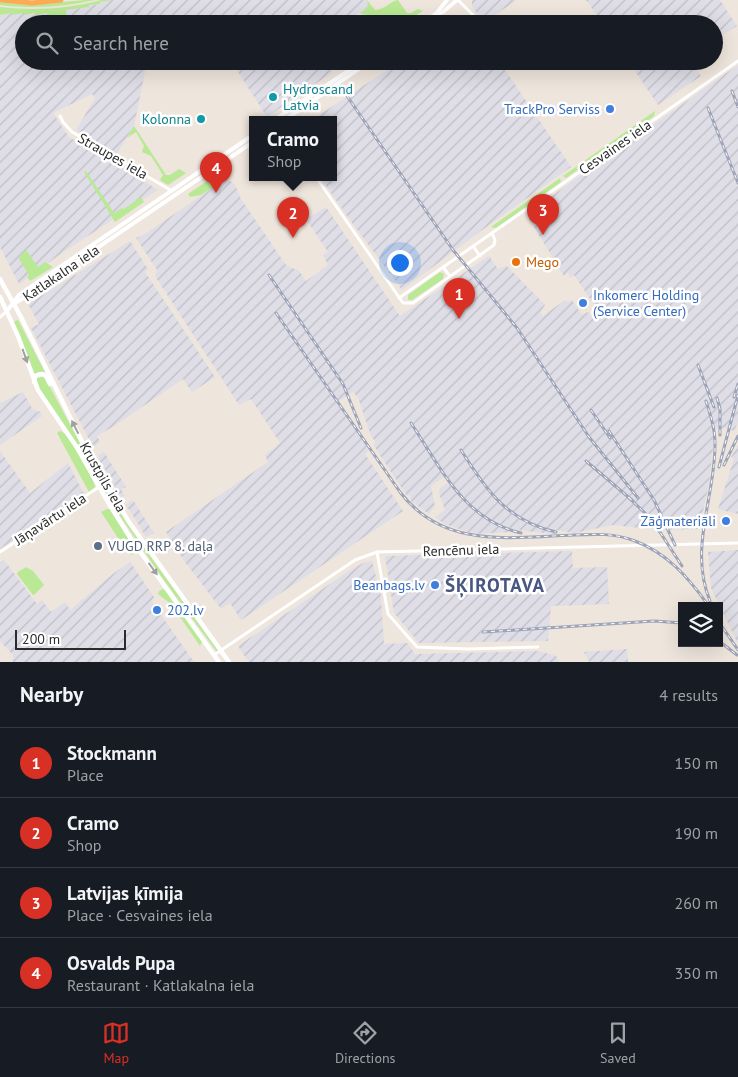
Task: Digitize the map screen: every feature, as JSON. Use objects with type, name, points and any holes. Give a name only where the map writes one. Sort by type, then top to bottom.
[{"type":"highway","points":[[2,0],[32,3],[61,0]]},
{"type":"main road","name":"Krustpils iela","points":[[0,279],[89,456],[129,522],[229,662]]},
{"type":"main road","name":"Krustpils iela","points":[[0,297],[18,336],[34,382],[76,446],[131,538],[219,662]]},
{"type":"main road","points":[[34,382],[36,375],[44,374],[63,404]]},
{"type":"street","points":[[436,14],[447,0]]},
{"type":"street","points":[[436,14],[443,12],[458,0],[473,15]]},
{"type":"street","name":"Cesvaines iela","points":[[399,298],[738,61]]},
{"type":"street","points":[[280,116],[350,70]]},
{"type":"street","points":[[290,116],[357,70]]},
{"type":"street","name":"Straupes iela","points":[[60,116],[72,132],[172,191]]},
{"type":"street","name":"Katlakalna iela","points":[[147,212],[172,191],[249,138]]},
{"type":"street","name":"Katlakalna iela","points":[[12,304],[22,300],[147,212],[249,145]]},
{"type":"street","points":[[319,181],[403,304],[412,303],[480,256],[496,243],[492,233]]},
{"type":"street","points":[[473,246],[480,256]]},
{"type":"street","points":[[443,267],[450,276]]},
{"type":"street","points":[[0,317],[12,304]]},
{"type":"street","name":"Jāņavārtu iela","points":[[0,552],[99,487]]},
{"type":"street","name":"Rencēnu iela","points":[[214,655],[355,560],[377,552],[738,543]]},
{"type":"street","points":[[377,552],[388,614],[417,648],[538,647]]},
{"type":"shaded area","points":[[112,0],[367,0],[368,7],[356,15],[66,15],[66,10],[89,7],[89,5],[100,4],[100,2]]},
{"type":"shaded area","points":[[472,0],[517,0],[495,15],[478,15],[472,6]]},
{"type":"shaded area","points":[[586,0],[720,0],[737,26],[723,35],[723,15],[597,15]]},
{"type":"shaded area","points":[[0,13],[1,15],[12,13],[13,15],[24,13],[24,15],[15,15],[15,70],[145,70],[134,126],[116,155],[76,130],[95,98],[92,94],[53,113],[69,137],[158,190],[65,251],[19,284],[0,247]]},
{"type":"shaded area","points":[[48,13],[48,15],[24,15]]},
{"type":"shaded area","points":[[738,65],[738,422],[734,431],[725,428],[711,429],[714,438],[709,484],[699,529],[658,530],[613,525],[574,533],[556,530],[555,534],[516,530],[515,533],[474,534],[445,524],[435,517],[445,510],[439,489],[449,482],[445,476],[431,486],[435,506],[429,514],[411,501],[410,494],[407,496],[374,446],[375,441],[371,436],[358,398],[353,392],[336,403],[357,430],[369,451],[365,454],[403,511],[241,620],[230,603],[221,609],[185,562],[166,532],[268,462],[265,455],[280,443],[251,399],[239,405],[155,276],[157,270],[136,238],[145,234],[227,178],[235,185],[241,199],[286,265],[299,271],[306,281],[328,265],[323,255],[328,252],[306,219],[326,207],[400,316],[489,256],[498,269],[507,266],[545,305],[540,313],[543,316],[565,300],[568,302],[572,300],[582,315],[588,312],[590,315],[597,309],[574,275],[570,278],[568,273],[564,276],[526,214]]},
{"type":"shaded area","points":[[237,70],[330,70],[333,72],[268,116],[266,116]]},
{"type":"shaded area","points":[[387,70],[505,70],[571,167],[402,290],[323,181],[337,181],[337,116],[318,116]]},
{"type":"shaded area","points":[[634,70],[697,70],[701,76],[658,105]]},
{"type":"shaded area","points":[[130,241],[148,269],[145,272],[215,377],[192,392],[183,379],[97,436],[100,442],[93,447],[31,328],[39,324],[28,304]]},
{"type":"shaded area","points":[[23,392],[33,410],[40,411],[42,416],[0,445],[0,403]]},
{"type":"shaded area","points":[[738,445],[737,514],[718,509],[734,459],[731,457]]},
{"type":"shaded area","points":[[0,451],[30,493],[68,463],[84,494],[0,549]]},
{"type":"shaded area","points":[[104,452],[126,487],[121,489],[125,496],[122,498],[97,456]]},
{"type":"shaded area","points":[[133,500],[154,533],[146,537],[125,505]]},
{"type":"shaded area","points":[[738,550],[738,644],[723,613],[723,602],[718,602],[711,588],[708,552]]},
{"type":"shaded area","points":[[572,551],[573,568],[607,567],[609,604],[551,606],[548,641],[419,643],[394,613],[385,556]]},
{"type":"shaded area","points":[[4,560],[37,604],[42,600],[51,612],[65,602],[70,610],[130,562],[154,597],[152,602],[194,662],[13,662],[13,655],[0,641],[0,563]]},
{"type":"shaded area","points":[[372,561],[381,596],[384,644],[407,643],[415,654],[539,651],[556,656],[559,662],[249,662],[238,646],[349,571],[363,563]]},
{"type":"shaded area","points":[[627,649],[628,662],[589,662],[584,652]]},
{"type":"green space","points":[[95,0],[48,7],[0,5],[0,2],[28,5]]},
{"type":"green space","points":[[101,0],[112,0],[89,5],[89,7],[66,10],[66,15],[47,15],[47,13],[36,15],[35,13],[24,15],[24,13],[12,15],[12,13],[0,15],[0,7],[25,9],[76,5]]},
{"type":"green space","points":[[367,0],[375,10],[382,9],[398,0],[407,13],[418,9],[423,11],[417,15],[368,15],[360,13],[368,7]]},
{"type":"green space","points":[[655,111],[654,116],[566,178],[563,176]]},
{"type":"green space","points":[[134,126],[166,175],[170,175],[179,169],[186,173],[168,185],[160,180],[163,175],[151,156],[142,152],[144,146],[136,132],[127,138]]},
{"type":"green space","points":[[86,171],[114,213],[122,208],[124,209],[141,197],[144,202],[115,222],[84,172]]},
{"type":"green space","points":[[219,173],[226,182],[224,180],[201,195],[190,197],[188,194]]},
{"type":"green space","points":[[560,178],[561,182],[496,228],[491,227]]},
{"type":"green space","points":[[26,250],[38,267],[45,262],[53,267],[30,281],[27,277],[29,275],[19,259]]},
{"type":"green space","points":[[440,272],[444,274],[443,279],[412,300],[408,300],[408,295]]},
{"type":"green space","points":[[18,320],[45,372],[38,372],[34,375],[13,322]]},
{"type":"green space","points":[[42,376],[45,378],[94,469],[113,499],[112,501],[110,501],[73,439],[40,390],[36,380]]},
{"type":"green space","points":[[60,431],[70,439],[93,481],[95,487],[89,492],[57,433]]},
{"type":"green space","points":[[114,502],[218,650],[217,652],[163,579],[112,504]]},
{"type":"green space","points":[[110,509],[136,549],[131,555],[101,512]]},
{"type":"green space","points":[[26,567],[33,571],[44,585],[34,595],[17,574]]},
{"type":"green space","points":[[163,589],[166,590],[202,641],[200,646],[171,604],[158,594]]},
{"type":"railway","points":[[732,91],[738,107]]},
{"type":"railway","points":[[347,96],[453,250],[517,328],[589,437],[638,498]]},
{"type":"railway","points":[[708,108],[738,183]]},
{"type":"railway","points":[[269,275],[343,384],[361,428]]},
{"type":"railway","points":[[276,313],[400,492],[418,511],[437,523],[458,532],[480,536],[503,538],[598,534],[628,538],[647,546],[667,559],[685,576],[706,602]]},
{"type":"railway","points":[[698,365],[714,407]]},
{"type":"railway","points":[[734,397],[738,384]]},
{"type":"railway","points":[[719,467],[738,395]]},
{"type":"railway","points":[[717,398],[720,409],[720,435]]},
{"type":"railway","points":[[706,401],[715,436],[712,482],[702,542],[704,581],[710,601]]},
{"type":"railway","points":[[591,410],[610,438]]},
{"type":"railway","points":[[411,423],[444,474],[469,504],[484,517],[501,526],[521,533]]},
{"type":"railway","points":[[609,431],[654,500],[675,545]]},
{"type":"railway","points":[[724,465],[738,436]]},
{"type":"railway","points":[[461,450],[489,491],[511,512],[539,527],[556,532]]},
{"type":"railway","points":[[586,461],[633,501]]},
{"type":"railway","points":[[628,497],[645,513],[660,532]]},
{"type":"railway","points":[[656,526],[682,566]]},
{"type":"railway","points":[[483,632],[654,621],[678,623]]},
{"type":"railway","points":[[723,628],[738,650]]},
{"type":"railway","points":[[723,644],[737,655]]},
{"type":"place","name":"Hydroscand Latvia","points":[[273,97]]},
{"type":"place","name":"TrackPro Serviss","points":[[610,109]]},
{"type":"place","name":"Kolonna","points":[[201,119]]},
{"type":"place","name":"Osvalds Pupa","points":[[216,193]]},
{"type":"place","name":"Latvijas ķīmija","points":[[543,235]]},
{"type":"place","name":"Cramo","points":[[293,238]]},
{"type":"place","name":"Mego","points":[[516,262]]},
{"type":"place","name":"Inkomerc Holding (Service Center)","points":[[583,303]]},
{"type":"place","name":"Stockmann","points":[[459,319]]},
{"type":"place","name":"Zāģmateriāli","points":[[726,521]]},
{"type":"place","name":"VUGD RRP 8. daļa","points":[[98,546]]},
{"type":"place","name":"Beanbags.lv","points":[[435,585]]},
{"type":"place","name":"202.lv","points":[[157,610]]},
{"type":"district","name":"ŠĶIROTAVA","points":[[495,585]]}]
